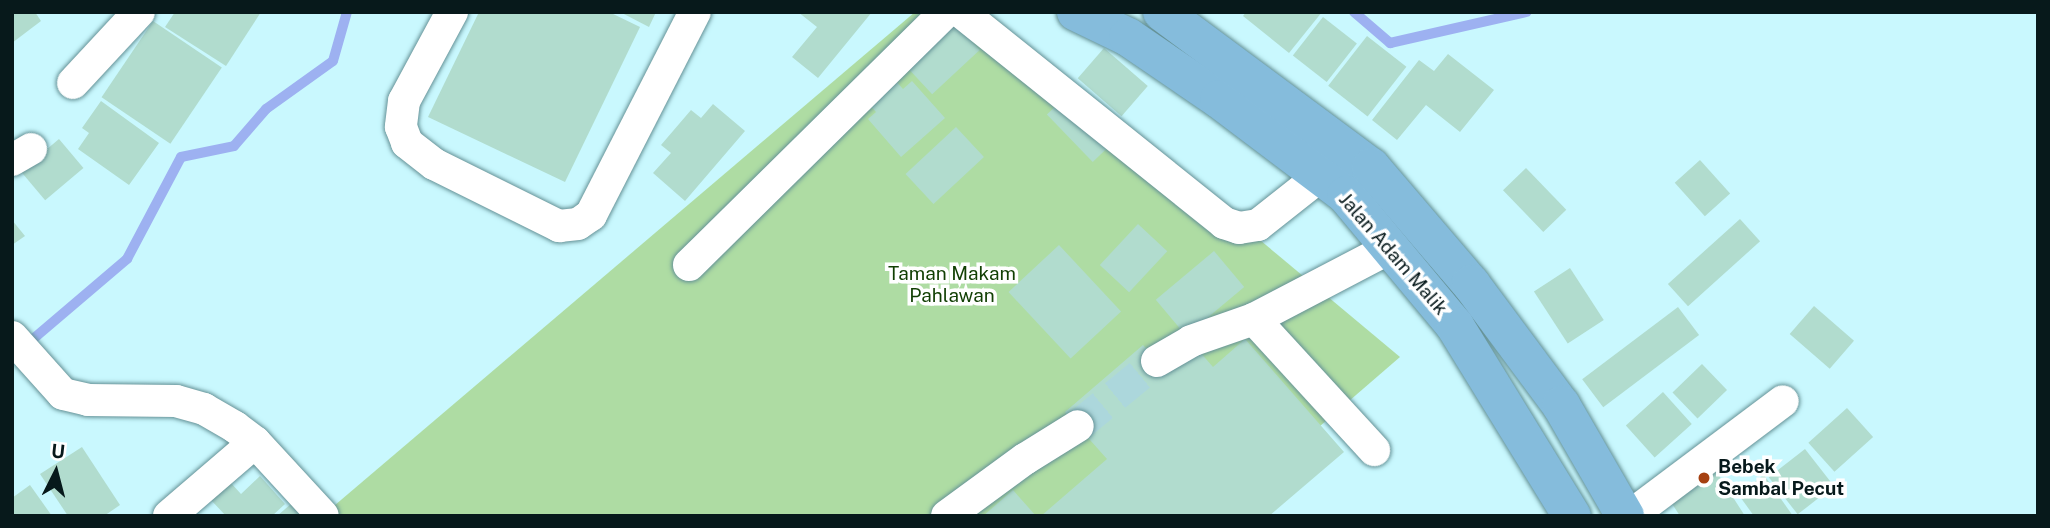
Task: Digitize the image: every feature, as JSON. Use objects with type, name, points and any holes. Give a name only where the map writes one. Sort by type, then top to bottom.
[{"type":"main road","name":"Jalan Adam Malik","points":[[1076,12],[1128,37],[1219,99],[1346,195],[1455,326],[1572,516]]},
{"type":"main road","name":"Jalan Adam Malik","points":[[1162,12],[1371,167],[1471,284],[1561,405],[1628,516]]},
{"type":"main road","points":[[1320,176],[1346,147]]},
{"type":"street","points":[[73,83],[139,12]]},
{"type":"street","points":[[452,12],[404,101],[401,127],[407,143],[433,164],[559,226],[578,224],[591,215],[695,12]]},
{"type":"street","points":[[689,265],[946,12]]},
{"type":"street","points":[[961,12],[1224,223],[1240,228],[1258,225],[1320,176]]},
{"type":"street","points":[[1157,361],[1191,341],[1254,319],[1390,248]]},
{"type":"street","points":[[1254,319],[1374,450]]},
{"type":"street","points":[[12,337],[63,394],[88,400],[176,401],[204,409],[254,442],[323,516]]},
{"type":"street","points":[[1628,516],[1783,401]]},
{"type":"street","points":[[947,516],[1025,459],[1078,426]]},
{"type":"street","points":[[169,516],[254,442]]},
{"type":"green space","name":"Taman Makam Pahlawan","points":[[915,12],[987,12],[1400,357],[1216,516],[332,516],[328,511]]},
{"type":"building","points":[[12,12],[35,12],[41,21],[12,43]]},
{"type":"building","points":[[175,12],[261,12],[226,66],[165,27]]},
{"type":"building","points":[[479,12],[609,12],[640,27],[565,182],[428,117]]},
{"type":"building","points":[[620,12],[656,12],[649,27]]},
{"type":"building","points":[[798,12],[872,12],[818,78],[792,57],[817,27]]},
{"type":"building","points":[[1246,12],[1322,12],[1289,53],[1243,16]]},
{"type":"building","points":[[949,17],[980,50],[932,94],[901,61]]},
{"type":"building","points":[[1323,17],[1357,43],[1327,82],[1293,56]]},
{"type":"building","points":[[153,21],[222,67],[170,144],[102,97]]},
{"type":"building","points":[[1367,36],[1406,67],[1368,116],[1328,86]]},
{"type":"building","points":[[1104,48],[1148,86],[1122,116],[1078,78]]},
{"type":"building","points":[[1448,54],[1494,90],[1460,132],[1426,105],[1397,140],[1372,120],[1419,60],[1434,71]]},
{"type":"building","points":[[894,79],[903,89],[912,81],[945,118],[901,157],[868,119],[876,112],[867,102]]},
{"type":"building","points":[[1062,100],[1108,147],[1093,162],[1047,115]]},
{"type":"building","points":[[101,101],[159,143],[129,185],[78,149],[89,133],[82,128]]},
{"type":"building","points":[[713,104],[745,131],[685,201],[653,173],[671,153],[661,145],[691,110],[701,118]]},
{"type":"building","points":[[956,127],[984,157],[933,204],[906,174]]},
{"type":"building","points":[[59,139],[83,168],[45,200],[21,171]]},
{"type":"building","points":[[1700,160],[1730,193],[1705,216],[1675,183]]},
{"type":"building","points":[[1526,168],[1566,210],[1543,232],[1503,190]]},
{"type":"building","points":[[1740,219],[1760,241],[1688,306],[1668,284]]},
{"type":"building","points":[[12,220],[25,236],[12,245]]},
{"type":"building","points":[[1138,224],[1167,251],[1129,292],[1100,265]]},
{"type":"building","points":[[1059,245],[1121,312],[1071,359],[1009,292]]},
{"type":"building","points":[[1214,251],[1244,287],[1186,336],[1156,300]]},
{"type":"building","points":[[1570,268],[1604,320],[1568,343],[1534,291]]},
{"type":"building","points":[[1814,306],[1854,341],[1830,369],[1790,334]]},
{"type":"building","points":[[1678,307],[1699,335],[1603,407],[1582,379]]},
{"type":"building","points":[[1245,339],[1344,452],[1269,516],[1041,516],[1107,459],[1065,412],[1143,345],[1163,368],[1192,343],[1213,367]]},
{"type":"building","points":[[1702,364],[1727,390],[1698,418],[1673,392]]},
{"type":"building","points":[[1663,392],[1692,424],[1655,457],[1626,425]]},
{"type":"building","points":[[1847,408],[1873,437],[1834,472],[1808,443]]},
{"type":"building","points":[[82,447],[120,505],[104,516],[68,516],[40,474]]},
{"type":"building","points":[[1805,449],[1834,486],[1798,514],[1769,477]]},
{"type":"building","name":"Bebek Sambal Pecut","points":[[1711,463],[1745,516],[1680,516],[1665,493]]},
{"type":"building","points":[[1764,475],[1793,516],[1754,516],[1738,494]]},
{"type":"building","points":[[260,476],[285,504],[272,516],[226,516],[211,500],[231,483],[241,494]]},
{"type":"building","points":[[30,485],[52,516],[12,516],[12,498]]},
{"type":"building","points":[[1013,490],[1036,516],[983,516]]},
{"type":"building","points":[[292,503],[303,516],[277,516]]},
{"type":"waterway","points":[[26,345],[127,259],[181,157],[234,146],[266,109],[333,61],[347,12]]},
{"type":"waterway","points":[[1354,12],[1390,43],[1527,12]]},
{"type":"tunnel","points":[[1078,426],[1157,361]]},
{"type":"place","name":"Bebek Sambal Pecut","points":[[1704,478]]}]
